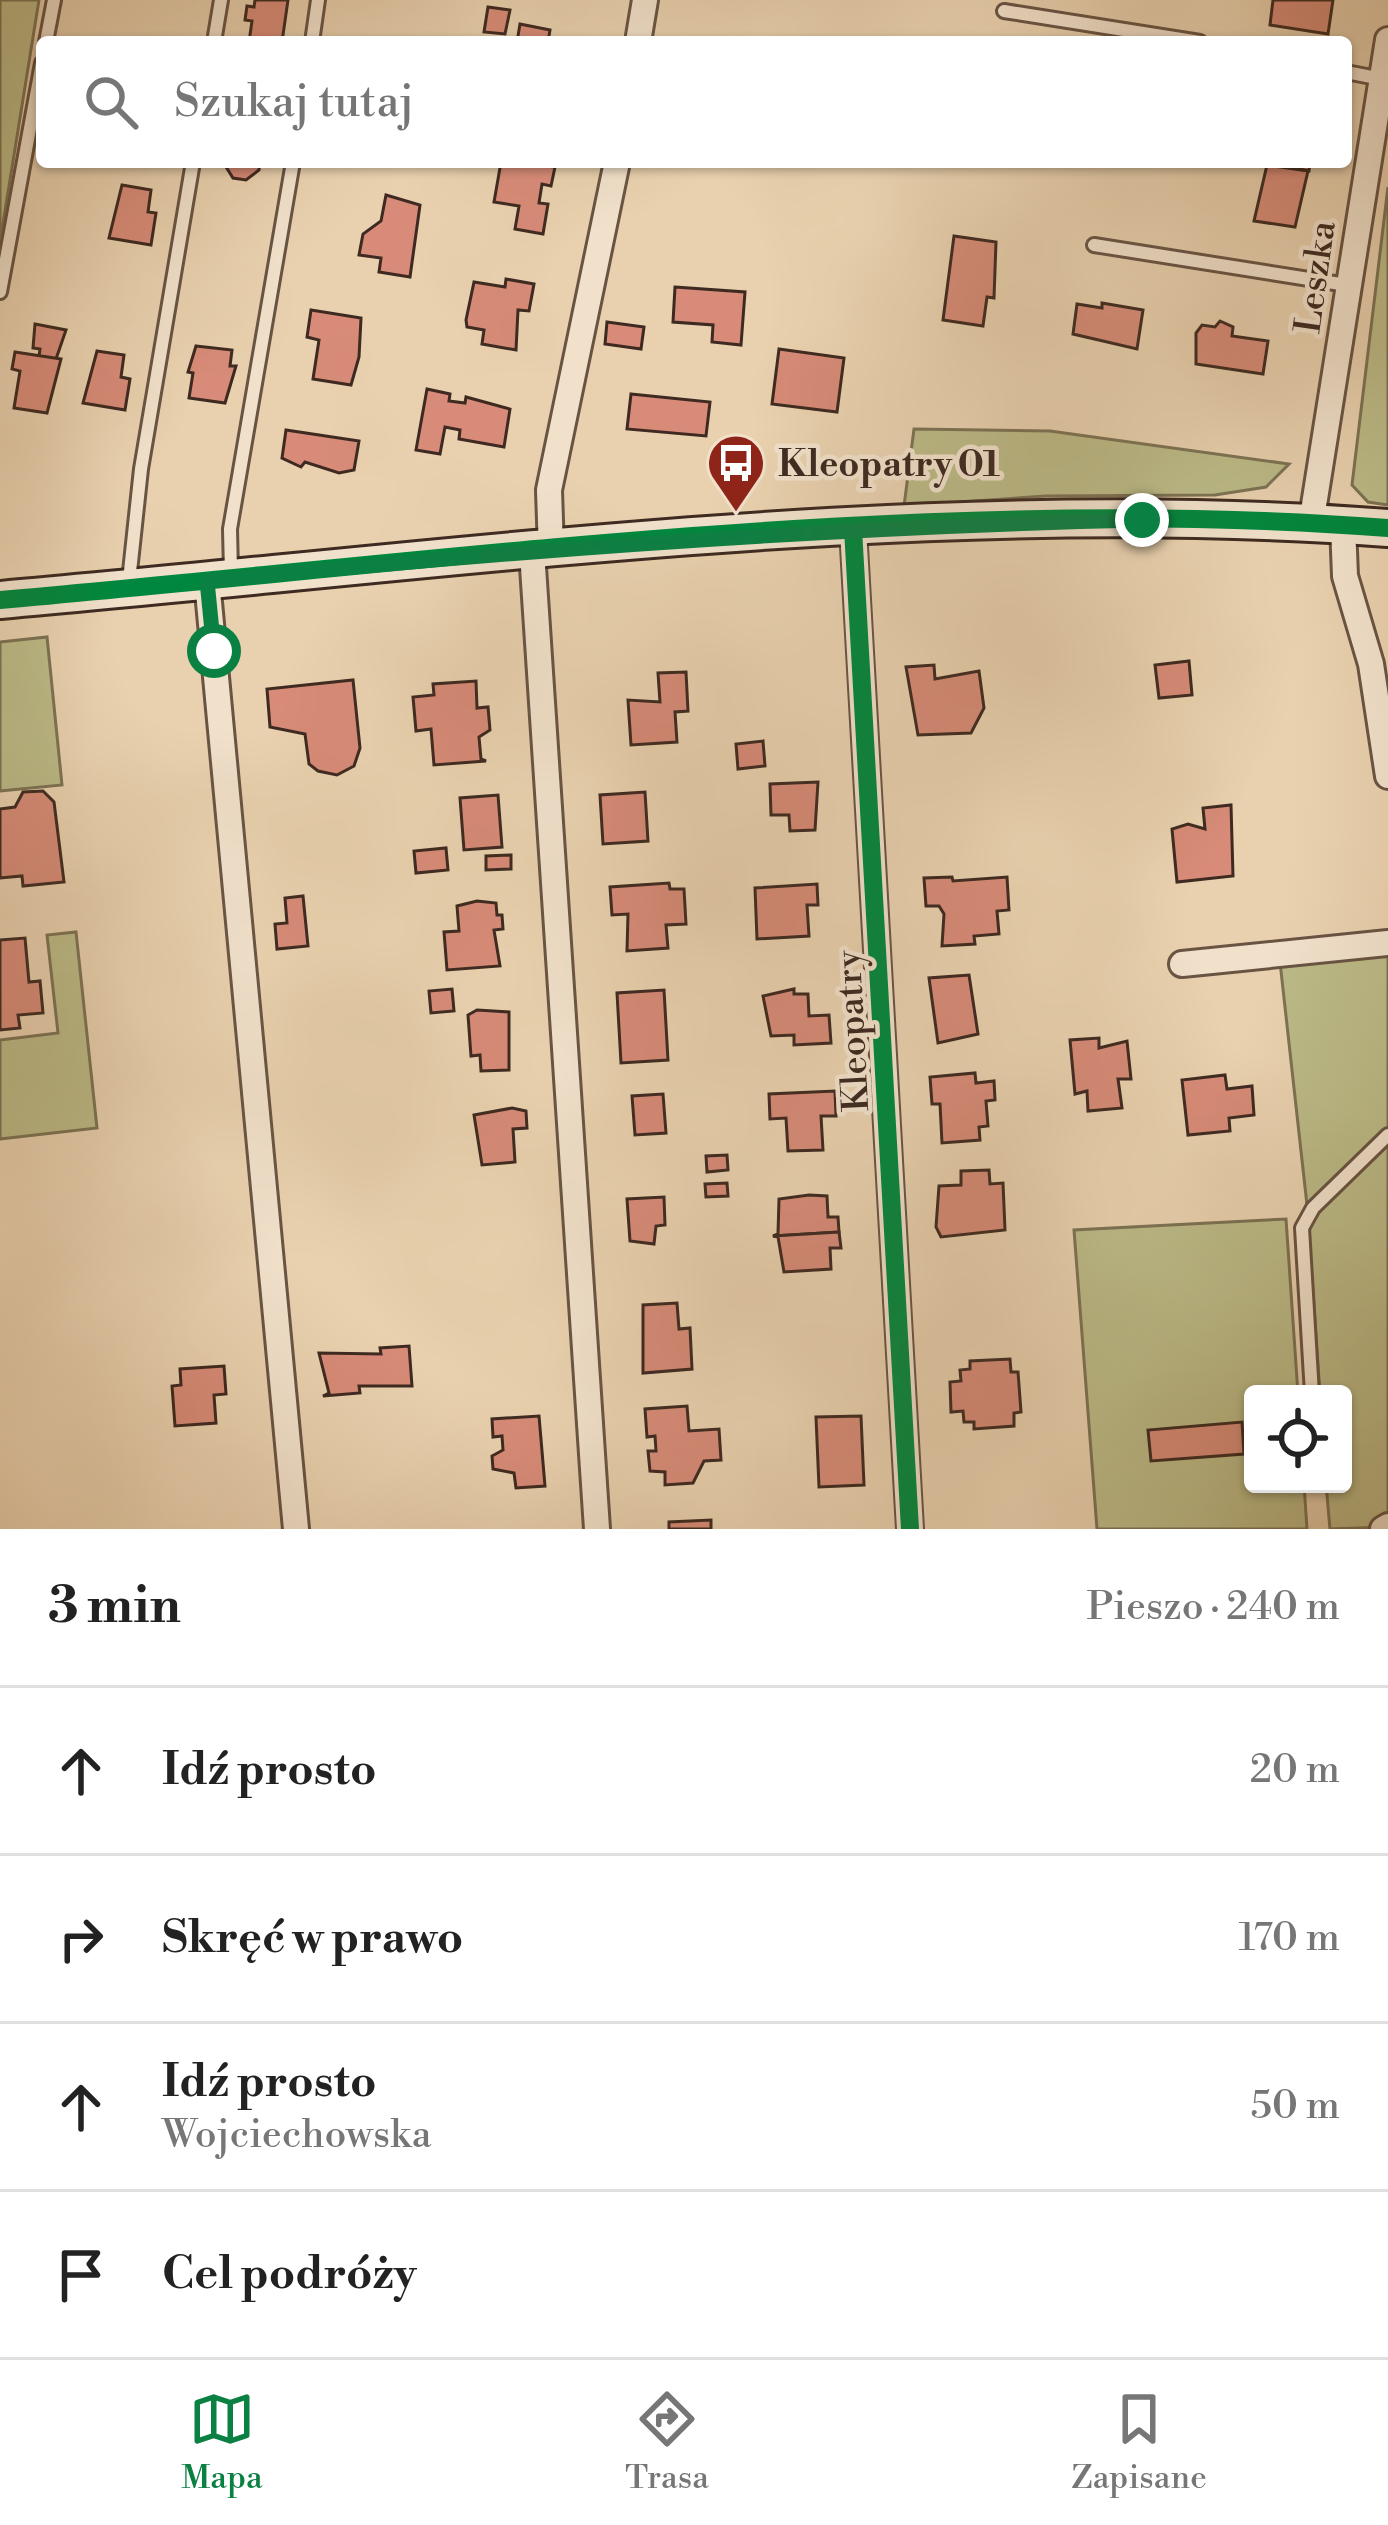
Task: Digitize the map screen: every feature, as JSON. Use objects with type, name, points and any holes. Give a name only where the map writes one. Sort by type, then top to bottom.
[{"type":"street","points":[[639,36],[645,0]]},
{"type":"street","name":"Leszka","points":[[1388,40],[1385,80],[1347,285],[1327,525],[1371,664],[1388,776]]},
{"type":"street","points":[[597,1529],[541,551],[549,490],[616,168]]},
{"type":"street","points":[[0,600],[541,551],[922,526],[1142,520],[1388,529]]},
{"type":"street","name":"Kleopatry","points":[[853,530],[910,1529]]},
{"type":"street","points":[[219,580],[296,1529]]},
{"type":"street","points":[[1182,964],[1388,943]]},
{"type":"lane","points":[[47,36],[54,0]]},
{"type":"lane","points":[[215,36],[221,0]]},
{"type":"lane","points":[[313,36],[318,0]]},
{"type":"lane","points":[[1004,11],[1162,36]]},
{"type":"lane","points":[[1352,73],[1385,80]]},
{"type":"lane","points":[[0,292],[36,96]]},
{"type":"lane","points":[[129,589],[141,469],[192,168]]},
{"type":"lane","points":[[219,580],[291,168]]},
{"type":"lane","points":[[1094,245],[1347,285]]},
{"type":"lane","points":[[1311,1385],[1302,1228],[1312,1208],[1388,1135]]},
{"type":"shaded area","points":[[0,0],[39,0],[0,242]]},
{"type":"shaded area","points":[[1388,187],[1388,505],[1368,502],[1352,485]]},
{"type":"shaded area","points":[[914,429],[1050,431],[1289,464],[1266,487],[1215,495],[1046,496],[904,506]]},
{"type":"shaded area","points":[[47,637],[62,785],[0,791],[0,642]]},
{"type":"shaded area","points":[[76,932],[97,1128],[0,1139],[0,1040],[58,1033],[47,935]]},
{"type":"shaded area","points":[[1388,943],[1388,1527],[1330,1529],[1327,1493],[1352,1493],[1352,1385],[1319,1385],[1307,1205],[1279,953]]},
{"type":"shaded area","points":[[1286,1219],[1297,1385],[1244,1385],[1244,1493],[1305,1493],[1307,1529],[1097,1529],[1074,1230]]},
{"type":"building","points":[[255,0],[288,0],[283,36],[250,36],[252,21],[245,20],[247,6],[254,7]]},
{"type":"building","points":[[1273,0],[1333,0],[1328,34],[1270,25]]},
{"type":"building","points":[[488,7],[510,10],[505,34],[484,32]]},
{"type":"building","points":[[520,24],[550,30],[549,36],[518,36]]},
{"type":"building","points":[[227,168],[259,168],[246,180],[233,178]]},
{"type":"building","points":[[500,168],[555,168],[551,186],[542,184],[539,203],[548,204],[543,234],[515,229],[519,206],[494,202]]},
{"type":"building","points":[[1266,168],[1308,171],[1295,227],[1254,221]]},
{"type":"building","points":[[122,185],[151,190],[148,212],[156,213],[151,245],[109,238]]},
{"type":"building","points":[[386,195],[420,205],[410,277],[379,272],[381,258],[359,255],[363,234],[381,221]]},
{"type":"building","points":[[954,236],[996,242],[994,298],[987,297],[983,326],[943,320]]},
{"type":"building","points":[[506,279],[534,284],[529,311],[518,310],[516,350],[482,344],[484,330],[467,327],[466,320],[474,282],[505,287]]},
{"type":"building","points":[[675,287],[745,292],[741,345],[712,342],[713,325],[673,322]]},
{"type":"building","points":[[1102,303],[1143,310],[1137,349],[1073,334],[1077,304],[1102,308]]},
{"type":"building","points":[[311,310],[361,318],[359,357],[351,385],[313,379],[319,340],[307,337]]},
{"type":"building","points":[[1220,321],[1233,327],[1232,336],[1268,341],[1263,374],[1196,364],[1196,333],[1202,325],[1215,327]]},
{"type":"building","points":[[607,322],[644,327],[641,349],[605,344]]},
{"type":"building","points":[[35,324],[66,330],[56,359],[39,356],[40,349],[33,348]]},
{"type":"building","points":[[196,346],[232,350],[230,366],[236,366],[225,403],[189,398],[193,373],[188,372]]},
{"type":"building","points":[[779,349],[844,358],[837,412],[772,404]]},
{"type":"building","points":[[97,351],[124,355],[121,377],[130,379],[125,410],[83,403]]},
{"type":"building","points":[[15,352],[61,359],[47,413],[14,408],[20,371],[12,369]]},
{"type":"building","points":[[427,389],[450,394],[449,401],[465,403],[466,397],[510,409],[504,447],[459,439],[460,430],[445,427],[440,454],[416,450]]},
{"type":"building","points":[[631,394],[710,402],[706,436],[627,429]]},
{"type":"building","points":[[286,430],[359,441],[354,470],[339,473],[305,462],[301,467],[282,458]]},
{"type":"building","points":[[1189,661],[1192,695],[1159,698],[1155,665]]},
{"type":"building","points":[[934,665],[935,679],[979,671],[984,708],[971,733],[918,735],[906,667]]},
{"type":"building","points":[[686,672],[688,711],[675,712],[677,742],[631,745],[628,700],[660,702],[658,673]]},
{"type":"building","points":[[353,680],[360,748],[354,766],[337,775],[318,771],[309,764],[305,734],[270,727],[267,689]]},
{"type":"building","points":[[476,681],[477,708],[488,707],[490,730],[479,737],[481,759],[486,761],[434,765],[431,729],[416,731],[413,697],[434,695],[433,684]]},
{"type":"building","points":[[763,741],[765,766],[738,769],[736,744]]},
{"type":"building","points":[[818,782],[815,830],[790,831],[789,815],[771,815],[770,784]]},
{"type":"building","points":[[43,791],[54,802],[64,882],[23,886],[22,876],[0,878],[0,809],[15,807],[23,792]]},
{"type":"building","points":[[645,792],[648,841],[603,844],[600,795]]},
{"type":"building","points":[[498,795],[502,847],[464,850],[460,798]]},
{"type":"building","points":[[1231,805],[1233,876],[1177,882],[1172,829],[1188,824],[1205,829],[1203,808]]},
{"type":"building","points":[[446,848],[448,870],[416,873],[414,851]]},
{"type":"building","points":[[511,855],[511,869],[486,870],[486,856]]},
{"type":"building","points":[[952,877],[953,881],[1007,877],[1009,910],[997,911],[999,934],[974,936],[975,944],[942,946],[944,914],[939,906],[926,906],[924,878]]},
{"type":"building","points":[[669,883],[670,889],[684,889],[686,924],[666,925],[668,948],[627,951],[628,914],[612,915],[610,887]]},
{"type":"building","points":[[817,884],[818,905],[807,905],[809,936],[757,939],[755,888]]},
{"type":"building","points":[[303,896],[308,946],[277,949],[275,924],[287,923],[285,898]]},
{"type":"building","points":[[496,903],[497,915],[502,915],[503,929],[494,930],[500,966],[447,970],[444,932],[459,931],[457,906]]},
{"type":"building","points":[[25,938],[29,982],[40,981],[43,1013],[18,1015],[20,1028],[0,1030],[0,940]]},
{"type":"building","points":[[969,975],[978,1034],[938,1043],[929,978]]},
{"type":"building","points":[[452,989],[454,1011],[431,1013],[429,991]]},
{"type":"building","points":[[794,989],[794,994],[808,994],[809,1016],[829,1015],[831,1043],[794,1045],[794,1035],[771,1036],[763,996]]},
{"type":"building","points":[[664,990],[668,1060],[621,1063],[617,993]]},
{"type":"building","points":[[477,1010],[509,1012],[509,1070],[481,1071],[480,1055],[471,1056],[468,1015]]},
{"type":"building","points":[[1099,1038],[1099,1048],[1127,1041],[1131,1079],[1118,1079],[1122,1108],[1088,1111],[1087,1091],[1075,1094],[1070,1040]]},
{"type":"building","points":[[975,1073],[976,1083],[994,1081],[995,1100],[986,1101],[988,1126],[979,1127],[980,1140],[942,1143],[940,1104],[932,1104],[930,1077]]},
{"type":"building","points":[[1225,1075],[1227,1089],[1252,1086],[1254,1115],[1229,1118],[1230,1131],[1188,1135],[1182,1080]]},
{"type":"building","points":[[835,1091],[836,1116],[821,1116],[823,1150],[788,1151],[786,1118],[770,1119],[769,1094]]},
{"type":"building","points":[[663,1094],[666,1133],[635,1135],[632,1096]]},
{"type":"building","points":[[512,1108],[526,1111],[527,1128],[513,1129],[515,1162],[482,1165],[474,1115]]},
{"type":"building","points":[[727,1155],[728,1170],[707,1172],[706,1156]]},
{"type":"building","points":[[989,1170],[990,1184],[1003,1183],[1005,1230],[941,1237],[936,1227],[939,1186],[961,1185],[961,1171]]},
{"type":"building","points":[[727,1183],[728,1196],[706,1197],[705,1184]]},
{"type":"building","points":[[827,1196],[828,1217],[838,1217],[839,1232],[773,1236],[778,1234],[779,1199]]},
{"type":"building","points":[[664,1197],[665,1225],[656,1226],[654,1244],[630,1241],[627,1199]]},
{"type":"building","points":[[839,1232],[841,1248],[830,1248],[831,1269],[784,1272],[778,1237],[773,1236]]},
{"type":"building","points":[[677,1303],[679,1329],[690,1328],[692,1369],[643,1373],[643,1305]]},
{"type":"building","points":[[409,1346],[412,1386],[359,1386],[360,1393],[323,1396],[329,1393],[319,1353],[381,1354],[380,1348]]},
{"type":"building","points":[[1010,1359],[1011,1372],[1018,1372],[1021,1412],[1014,1413],[1014,1426],[974,1429],[974,1422],[964,1422],[963,1411],[951,1412],[950,1382],[961,1381],[960,1370],[970,1369],[970,1361]]},
{"type":"building","points":[[224,1366],[226,1394],[214,1395],[216,1423],[175,1426],[172,1386],[181,1385],[180,1369]]},
{"type":"building","points":[[687,1406],[689,1431],[719,1429],[721,1460],[704,1461],[693,1483],[665,1485],[665,1472],[650,1471],[648,1451],[656,1451],[655,1436],[647,1437],[645,1409]]},
{"type":"building","points":[[539,1416],[545,1486],[516,1488],[514,1473],[493,1469],[492,1456],[503,1450],[502,1436],[493,1437],[492,1419]]},
{"type":"building","points":[[861,1416],[864,1485],[819,1487],[816,1417]]},
{"type":"building","points":[[1242,1422],[1244,1454],[1151,1461],[1148,1430]]},
{"type":"building","points":[[711,1520],[711,1529],[669,1529],[669,1522]]},
{"type":"cycle path","points":[[0,600],[519,550],[868,525],[1216,519],[1388,528]]},
{"type":"cycle path","points":[[853,529],[910,1529]]},
{"type":"place","name":"Kleopatry 01","points":[[736,514]]},
{"type":"route","points":[[214,651],[207,581],[660,542],[922,526],[1142,520]]}]
